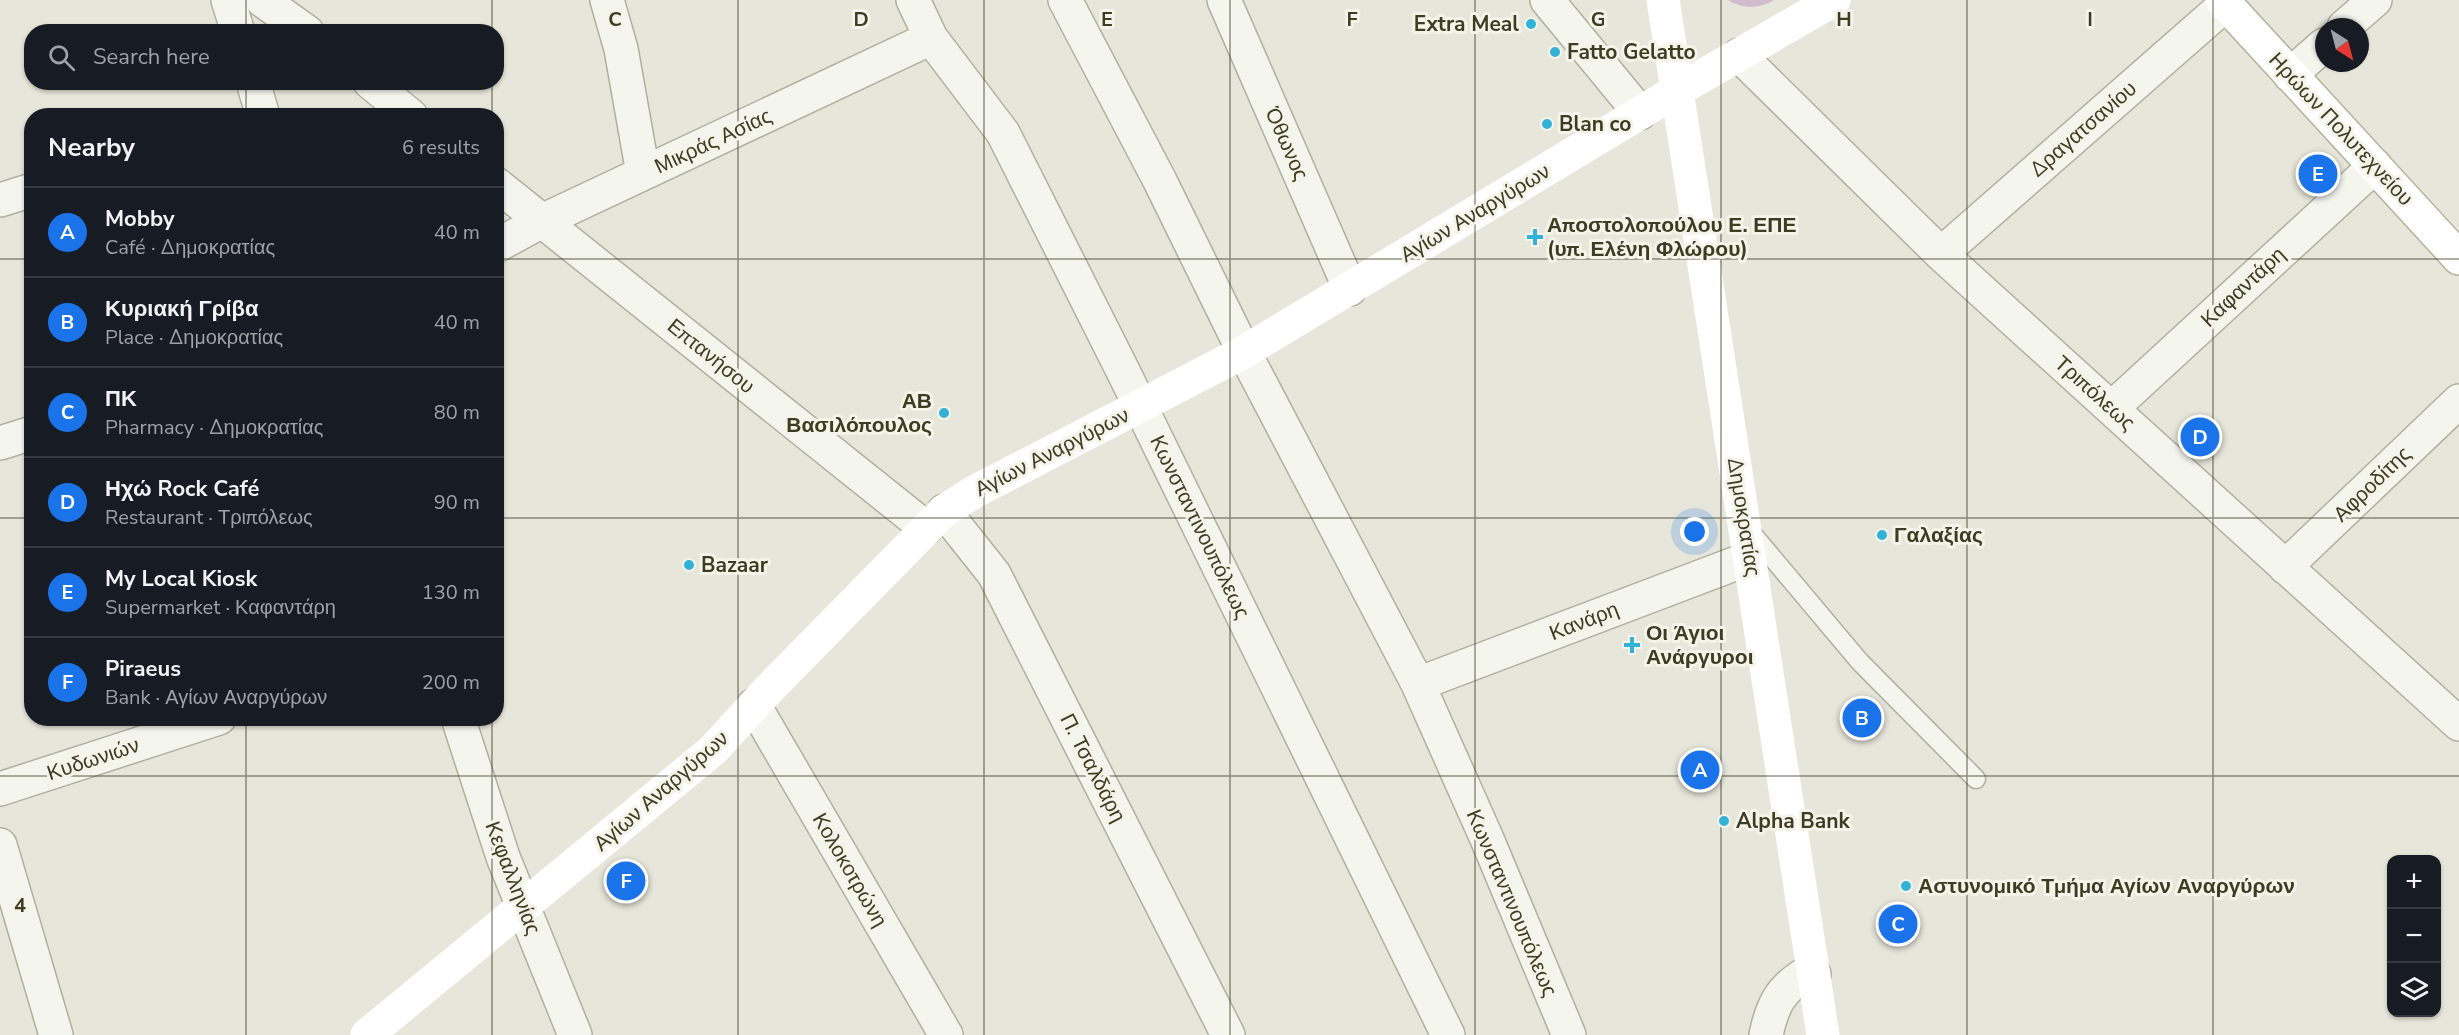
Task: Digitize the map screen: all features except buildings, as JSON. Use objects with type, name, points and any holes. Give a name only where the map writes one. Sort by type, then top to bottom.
[{"type":"main road","name":"Δημοκρατίας","points":[[1664,0],[1823,1035]]},
{"type":"main road","name":"Αγίων Αναργύρων","points":[[377,1032],[713,750],[935,519],[974,492],[1140,408],[1244,352],[1678,90],[1834,0]]},
{"type":"main road","name":"Ηρώων Πολυτεχνείου","points":[[2224,2],[2459,258]]},
{"type":"street","points":[[228,0],[236,24]]},
{"type":"street","points":[[262,0],[296,24]]},
{"type":"street","points":[[607,0],[621,49],[643,173]]},
{"type":"street","name":"Κωνσταντινουπόλεως","points":[[913,0],[931,38],[1003,133],[1448,1035]]},
{"type":"street","name":"Κωνσταντινουπόλεως","points":[[1065,0],[1160,181],[1244,352],[1418,684],[1569,1035]]},
{"type":"street","name":"Όθωνος","points":[[1224,0],[1350,289]]},
{"type":"street","points":[[1547,0],[1640,113]]},
{"type":"street","points":[[2354,18],[2375,0]]},
{"type":"street","name":"Δραγατσανίου","points":[[1941,254],[2224,2]]},
{"type":"street","name":"Μικράς Ασίας","points":[[504,242],[542,221],[931,38]]},
{"type":"street","points":[[2290,75],[2315,53]]},
{"type":"street","name":"Τριπόλεως","points":[[1739,55],[1941,254],[2459,724]]},
{"type":"street","points":[[380,90],[401,108]]},
{"type":"street","name":"Καφαντάρη","points":[[2112,408],[2375,166]]},
{"type":"street","name":"Επτανήσου","points":[[504,190],[935,519]]},
{"type":"street","points":[[0,200],[24,192]]},
{"type":"street","name":"Αφροδίτης","points":[[2284,567],[2459,401]]},
{"type":"street","points":[[0,443],[24,436]]},
{"type":"street","name":"Π. Τσαλδάρη","points":[[935,519],[994,574],[1228,1035]]},
{"type":"street","name":"Κανάρη","points":[[1418,684],[1750,558]]},
{"type":"street","name":"Κολοκοτρώνη","points":[[754,705],[945,1035]]},
{"type":"street","name":"Κυδωνιών","points":[[0,789],[194,726]]},
{"type":"street","name":"Κεφαλληνίας","points":[[461,726],[503,857],[575,1035]]},
{"type":"street","points":[[0,845],[56,1035]]},
{"type":"street","points":[[1766,1035],[1770,1012],[1778,999],[1796,980],[1807,973],[1814,974]]},
{"type":"lane","points":[[1745,526],[1860,662],[1976,779]]},
{"type":"shaded area","points":[[1728,0],[1774,0],[1751,7]]},
{"type":"place","name":"Extra Meal","points":[[1531,24]]},
{"type":"place","name":"Fatto Gelatto","points":[[1555,52]]},
{"type":"place","name":"Blan co","points":[[1547,124]]},
{"type":"place","name":"My Local Kiosk","points":[[2318,174]]},
{"type":"place","name":"Αποστολοπούλου Ε. ΕΠΕ (υπ. Ελένη Φλώρου)","points":[[1535,237]]},
{"type":"place","name":"ΑΒ Βασιλόπουλος","points":[[944,413]]},
{"type":"place","name":"Ηχώ Rock Café","points":[[2200,437]]},
{"type":"place","name":"Γαλαξίας","points":[[1882,535]]},
{"type":"place","name":"Bazaar","points":[[689,565]]},
{"type":"place","name":"Οι Άγιοι Ανάργυροι","points":[[1632,645]]},
{"type":"place","name":"Κυριακή Γρίβα","points":[[1862,718]]},
{"type":"place","name":"Mobby","points":[[1700,770]]},
{"type":"place","name":"Alpha Bank","points":[[1724,821]]},
{"type":"place","name":"Piraeus","points":[[626,881]]},
{"type":"place","name":"Αστυνομικό Τμήμα Αγίων Αναργύρων","points":[[1906,886]]},
{"type":"place","name":"ΠΚ","points":[[1898,924]]}]
